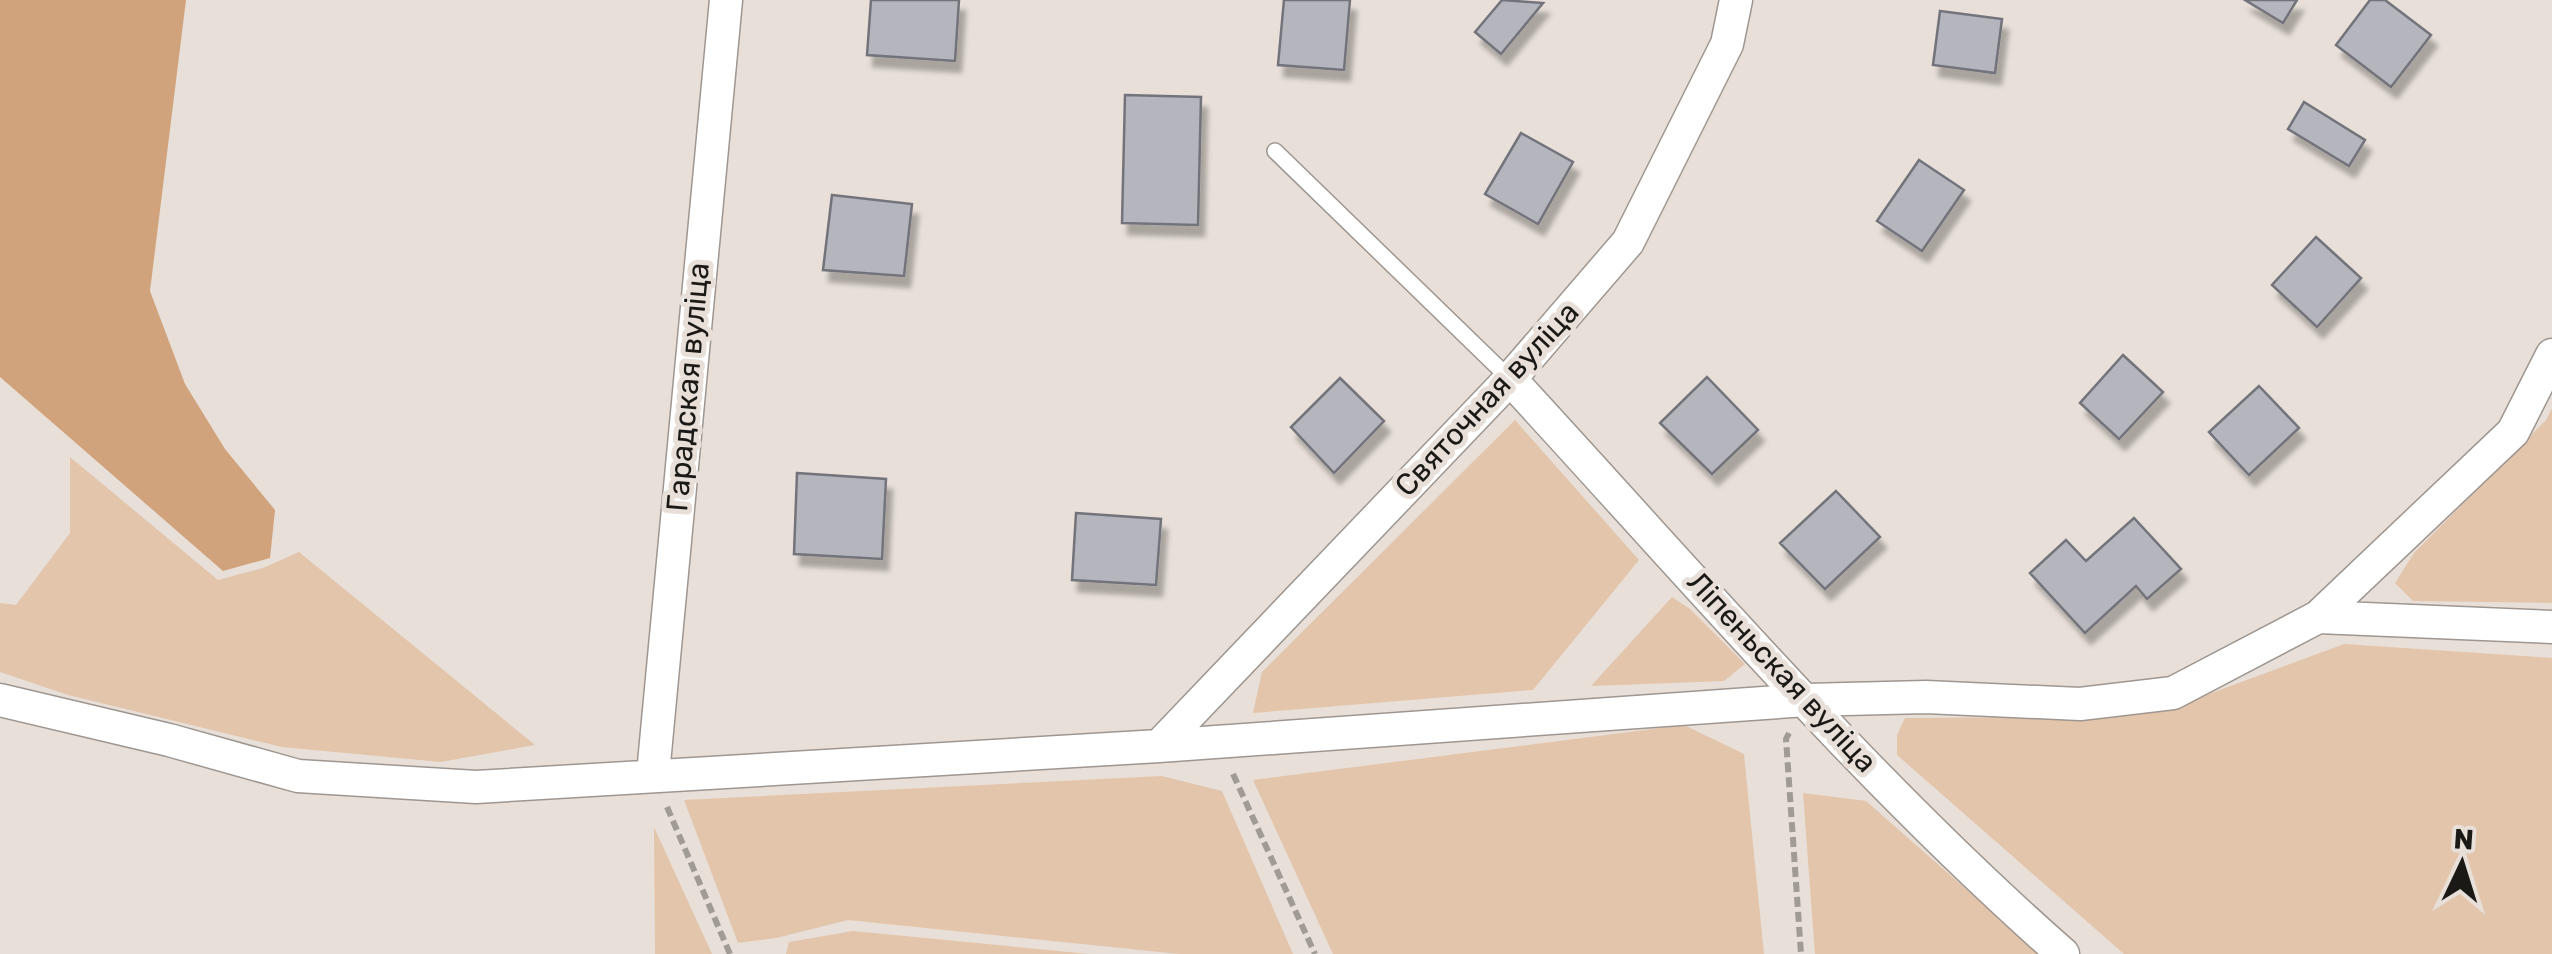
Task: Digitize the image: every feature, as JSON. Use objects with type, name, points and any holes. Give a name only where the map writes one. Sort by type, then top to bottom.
[{"type":"street","name":"Гарадская вуліца","points":[[653,774],[726,0]]},
{"type":"street","name":"Святочная вуліца","points":[[1159,746],[1510,380],[1628,242],[1727,44],[1736,0]]},
{"type":"street","points":[[0,700],[298,776],[476,787],[1159,746],[1806,700],[1926,697],[2080,704],[2172,693],[2318,617],[2514,432],[2552,355]]},
{"type":"street","name":"Ліпеньская вуліца","points":[[1510,380],[1806,700],[1987,887],[2063,954]]},
{"type":"street","points":[[2318,617],[2552,628]]},
{"type":"lane","points":[[1275,152],[1510,380]]},
{"type":"path","points":[[1801,954],[1786,739],[1806,700]]},
{"type":"path","points":[[1217,742],[1315,954]]},
{"type":"path","points":[[653,774],[730,954]]},
{"type":"shaded area","points":[[0,0],[186,0],[150,291],[185,384],[225,449],[275,510],[270,558],[223,571],[0,377]]},
{"type":"shaded area","points":[[2552,408],[2552,603],[2413,601],[2395,583],[2414,553],[2546,420]]},
{"type":"shaded area","points":[[1515,420],[1639,560],[1533,690],[1253,713],[1262,672]]},
{"type":"shaded area","points":[[70,457],[218,580],[263,568],[299,552],[535,745],[441,762],[282,747],[68,695],[0,672],[0,603],[16,605],[70,533]]},
{"type":"shaded area","points":[[1672,597],[1690,609],[1745,664],[1724,681],[1591,686]]},
{"type":"shaded area","points":[[2344,644],[2552,658],[2552,954],[2124,954],[1897,755],[1897,735],[1905,718],[2085,717],[2182,704]]},
{"type":"shaded area","points":[[1684,725],[1744,754],[1764,954],[1333,954],[1253,780]]},
{"type":"shaded area","points":[[1162,776],[1222,791],[1293,954],[1179,954],[848,920],[738,943],[684,800]]},
{"type":"shaded area","points":[[1803,793],[1866,801],[2040,954],[1815,954]]},
{"type":"shaded area","points":[[654,827],[712,954],[655,954]]},
{"type":"shaded area","points":[[853,931],[1089,954],[786,954],[789,942]]},
{"type":"building","points":[[871,0],[959,0],[955,61],[867,55]]},
{"type":"building","points":[[1284,0],[1350,0],[1344,70],[1278,65]]},
{"type":"building","points":[[1502,0],[1543,3],[1501,54],[1475,32]]},
{"type":"building","points":[[2245,0],[2297,0],[2283,23]]},
{"type":"building","points":[[2370,0],[2385,0],[2431,35],[2391,87],[2336,45]]},
{"type":"building","points":[[1940,11],[2002,19],[1995,73],[1933,65]]},
{"type":"building","points":[[1125,95],[1201,97],[1198,225],[1122,223]]},
{"type":"building","points":[[2304,102],[2365,140],[2349,166],[2288,129]]},
{"type":"building","points":[[1521,133],[1573,162],[1538,224],[1485,194]]},
{"type":"building","points":[[1919,160],[1964,190],[1922,251],[1877,221]]},
{"type":"building","points":[[832,195],[912,204],[904,276],[823,270]]},
{"type":"building","points":[[2316,237],[2361,278],[2317,327],[2272,285]]},
{"type":"building","points":[[2123,355],[2163,392],[2119,439],[2080,403]]},
{"type":"building","points":[[1707,377],[1758,430],[1712,474],[1660,423]]},
{"type":"building","points":[[1340,378],[1384,421],[1334,473],[1291,427]]},
{"type":"building","points":[[2259,386],[2299,428],[2249,475],[2209,432]]},
{"type":"building","points":[[797,473],[886,479],[882,559],[794,554]]},
{"type":"building","points":[[1836,491],[1880,537],[1825,589],[1780,543]]},
{"type":"building","points":[[1076,513],[1161,519],[1156,585],[1072,580]]},
{"type":"building","points":[[2134,518],[2181,569],[2147,599],[2136,586],[2085,633],[2030,573],[2066,540],[2086,561]]}]
